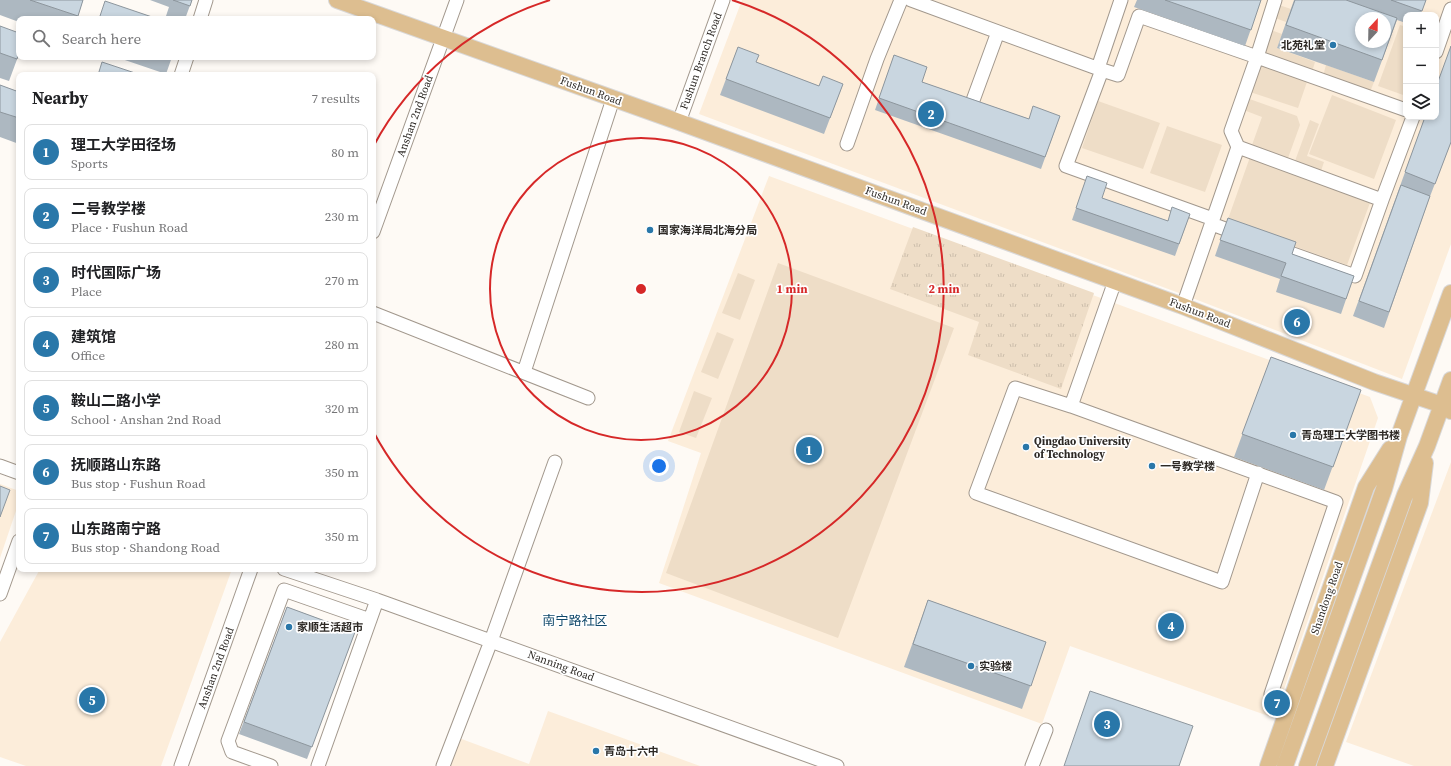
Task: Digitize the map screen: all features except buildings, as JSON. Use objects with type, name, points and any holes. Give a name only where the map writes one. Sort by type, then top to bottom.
[{"type":"main road","name":"Fushun Road","points":[[337,0],[679,122],[1115,281],[1185,301],[1374,382],[1446,408]]},
{"type":"main road","name":"Shandong Road","points":[[1285,766],[1384,489],[1399,436],[1451,294]]},
{"type":"main road","points":[[1308,766],[1405,495],[1446,408],[1451,380]]},
{"type":"main road","name":"Shandong Road","points":[[1268,766],[1366,487],[1399,436]]},
{"type":"main road","points":[[1325,766],[1420,503],[1427,446]]},
{"type":"street","points":[[201,16],[206,0]]},
{"type":"street","name":"Anshan 2nd Road","points":[[376,224],[457,0]]},
{"type":"street","name":"Fushun Branch Road","points":[[679,122],[723,0]]},
{"type":"street","points":[[848,144],[877,59],[900,0]]},
{"type":"street","points":[[911,0],[1118,75],[1139,16],[1403,109]]},
{"type":"street","points":[[1121,0],[1100,69],[1066,166],[1213,221],[1250,238]]},
{"type":"street","points":[[1185,301],[1238,147],[1231,131],[1275,0]]},
{"type":"street","points":[[1437,48],[1451,9]]},
{"type":"street","points":[[972,103],[998,32]]},
{"type":"street","points":[[181,72],[186,60]]},
{"type":"street","points":[[524,372],[613,99]]},
{"type":"street","points":[[1265,243],[1355,276],[1412,120]]},
{"type":"street","points":[[1238,147],[1382,200]]},
{"type":"street","points":[[1071,406],[1115,281]]},
{"type":"street","points":[[376,313],[588,398]]},
{"type":"street","points":[[1258,473],[1222,582],[976,493],[1014,388],[1071,406],[1258,473],[1336,502],[1271,694]]},
{"type":"street","points":[[443,766],[555,462]]},
{"type":"street","points":[[0,466],[16,472]]},
{"type":"street","points":[[0,594],[16,549]]},
{"type":"street","name":"Anshan 2nd Road","points":[[181,766],[250,572]]},
{"type":"street","name":"Nanning Road","points":[[293,572],[377,600],[837,766]]},
{"type":"street","points":[[271,766],[232,752],[228,741],[284,590],[370,620]]},
{"type":"street","points":[[318,766],[377,600]]},
{"type":"street","points":[[1032,766],[1046,730]]},
{"type":"shaded area","points":[[742,0],[1451,0],[1451,244],[1402,379],[1187,296],[699,114]]},
{"type":"shaded area","name":"Qingdao University of Technology","points":[[769,176],[1370,397],[1378,418],[1274,718],[1070,646],[1042,724],[659,583],[701,453],[668,441]]},
{"type":"shaded area","points":[[1451,462],[1451,766],[1414,766],[1346,742]]},
{"type":"shaded area","points":[[0,484],[16,490],[16,511],[0,558]]},
{"type":"shaded area","points":[[38,572],[231,572],[161,766],[26,766],[0,757],[0,642]]},
{"type":"shaded area","name":"青岛十六中","points":[[548,711],[700,766],[449,766],[459,738],[529,764]]},
{"type":"green space","points":[[1279,5],[1291,9],[1286,22],[1275,18]]},
{"type":"green space","points":[[1400,25],[1403,26],[1403,95],[1378,86]]},
{"type":"green space","points":[[1271,30],[1282,34],[1277,48],[1315,62],[1312,72],[1263,55]]},
{"type":"green space","points":[[1257,61],[1308,79],[1298,108],[1247,91]]},
{"type":"green space","points":[[1326,65],[1374,82],[1370,92],[1323,76]]},
{"type":"green space","points":[[1332,95],[1396,120],[1374,179],[1309,154]]},
{"type":"green space","points":[[1244,97],[1297,116],[1300,125],[1288,158],[1252,145],[1262,117],[1241,109]]},
{"type":"green space","points":[[1098,101],[1160,123],[1143,169],[1082,148]]},
{"type":"green space","points":[[1310,120],[1319,124],[1307,156],[1324,162],[1321,171],[1295,161]]},
{"type":"green space","points":[[1167,126],[1222,145],[1205,192],[1150,173]]},
{"type":"green space","points":[[1250,157],[1371,200],[1347,265],[1227,222]]},
{"type":"green space","points":[[913,227],[1094,293],[1061,389],[968,355],[979,322],[890,289]]},
{"type":"green space","points":[[778,263],[954,328],[838,638],[666,573]]},
{"type":"green space","points":[[738,273],[755,280],[740,320],[722,313]]},
{"type":"green space","points":[[717,332],[734,339],[718,379],[701,372]]},
{"type":"green space","points":[[694,391],[712,398],[696,438],[679,432]]},
{"type":"place","name":"北苑礼堂","points":[[1333,45]]},
{"type":"place","name":"二号教学楼","points":[[931,114]]},
{"type":"place","name":"国家海洋局北海分局","points":[[650,230]]},
{"type":"place","name":"抚顺路山东路","points":[[1297,322]]},
{"type":"place","name":"青岛理工大学图书楼","points":[[1293,435]]},
{"type":"place","name":"Qingdao University of Technology","points":[[1026,447]]},
{"type":"place","name":"理工大学田径场","points":[[809,450]]},
{"type":"place","name":"一号教学楼","points":[[1152,466]]},
{"type":"place","name":"建筑馆","points":[[1171,626]]},
{"type":"place","name":"家顺生活超市","points":[[289,627]]},
{"type":"place","name":"实验楼","points":[[971,666]]},
{"type":"place","name":"鞍山二路小学","points":[[92,700]]},
{"type":"place","name":"山东路南宁路","points":[[1277,703]]},
{"type":"place","name":"时代国际广场","points":[[1107,724]]},
{"type":"place","name":"青岛十六中","points":[[596,751]]},
{"type":"district","name":"南宁路社区","points":[[575,620]]}]
